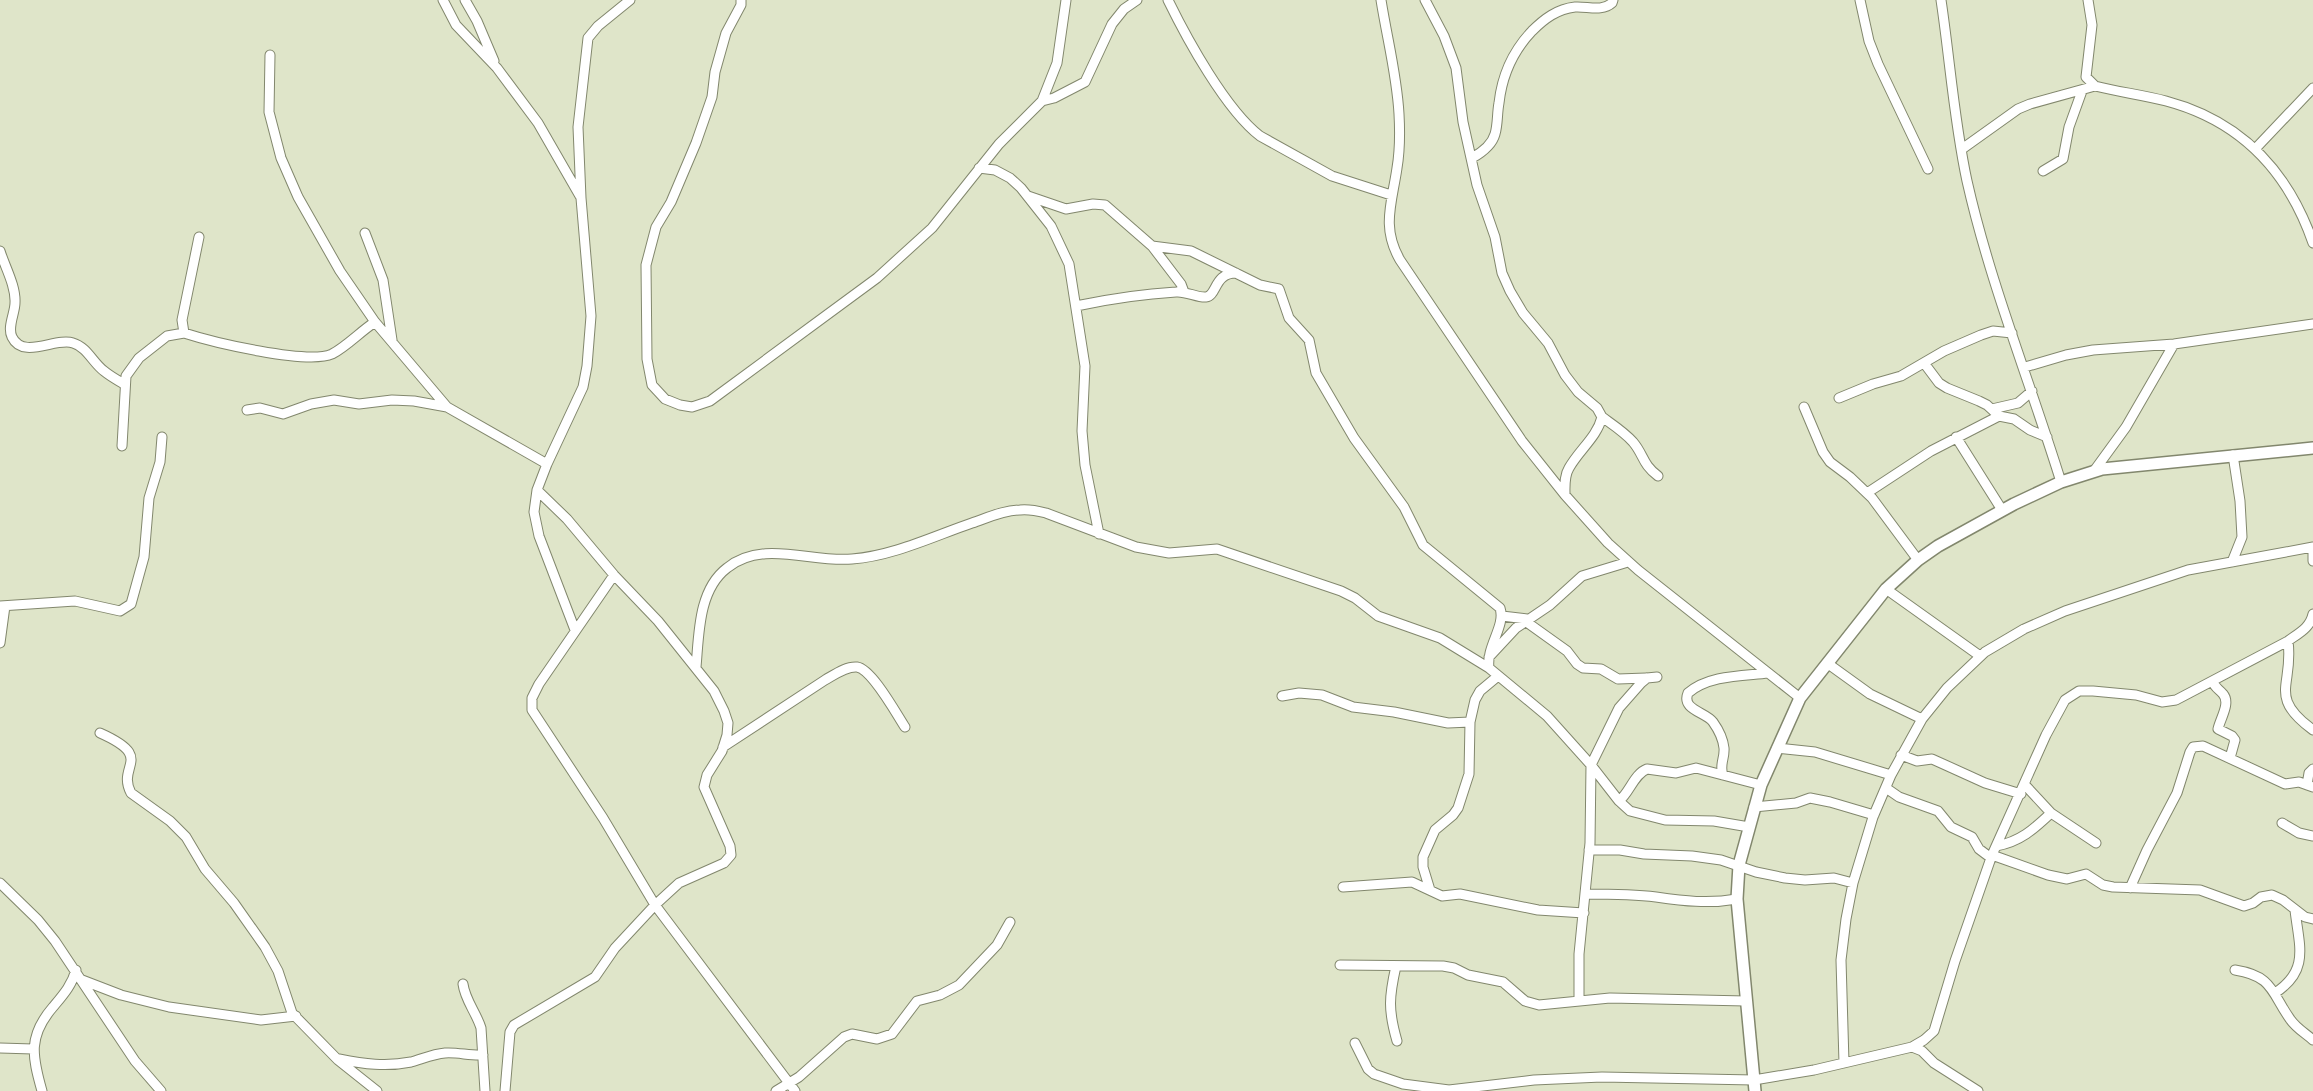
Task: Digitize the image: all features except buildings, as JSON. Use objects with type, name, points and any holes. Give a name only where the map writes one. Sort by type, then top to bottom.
[{"type":"street","points":[[443,0],[456,25],[497,68],[545,135],[581,198]]},
{"type":"street","points":[[465,0],[477,21],[497,68]]},
{"type":"street","points":[[575,630],[535,522],[537,490],[583,387],[587,366],[592,316],[581,198],[578,127],[588,38],[598,26],[630,0]]},
{"type":"street","points":[[740,0],[740,5],[726,33],[715,72],[712,97],[696,144],[671,202],[656,227],[646,265],[647,359],[652,385],[665,399],[692,407],[710,401],[850,300],[932,228],[979,168],[1042,101],[1057,63],[1066,0]]},
{"type":"street","points":[[1042,101],[1054,98],[1085,82],[1112,24],[1124,9],[1137,0]]},
{"type":"street","points":[[1168,0],[1182,29],[1208,71],[1250,129],[1332,176],[1392,195]]},
{"type":"street","points":[[1381,0],[1399,115],[1399,147],[1389,233],[1392,246],[1400,260],[1495,403],[1565,495],[1608,543],[1628,562],[1800,698]]},
{"type":"street","points":[[1425,0],[1444,36],[1456,68],[1477,185],[1495,237],[1498,260],[1510,291],[1524,313],[1548,343],[1571,384],[1597,408],[1602,417],[1634,443],[1646,466],[1658,476]]},
{"type":"street","points":[[1472,158],[1488,146],[1495,134],[1499,100],[1508,66],[1517,49],[1532,31],[1556,12],[1576,7],[1604,8],[1612,4],[1613,0]]},
{"type":"street","points":[[1860,0],[1878,64],[1928,169]]},
{"type":"street","points":[[1941,0],[1962,149],[1970,190],[2001,300],[2062,482]]},
{"type":"street","points":[[2088,0],[2092,25],[2086,77],[2095,86]]},
{"type":"street","points":[[270,55],[269,112],[281,158],[298,197],[327,251],[375,322],[447,407],[547,464]]},
{"type":"street","points":[[1962,149],[2018,109],[2095,86],[2166,101],[2194,111],[2235,132],[2256,148],[2310,222],[2313,243]]},
{"type":"street","points":[[2256,148],[2313,88]]},
{"type":"street","points":[[2043,171],[2063,159],[2069,127],[2082,90]]},
{"type":"street","points":[[979,168],[995,170],[1010,178],[1028,196],[1051,226],[1069,264],[1085,366],[1082,431],[1085,465],[1099,534]]},
{"type":"street","points":[[1028,196],[1066,209],[1093,204],[1105,205],[1152,246],[1181,284],[1184,292]]},
{"type":"street","points":[[365,233],[384,280],[393,343]]},
{"type":"street","points":[[184,333],[182,320],[199,238]]},
{"type":"street","points":[[1152,246],[1191,252],[1260,285],[1279,289],[1289,318],[1309,340],[1316,373],[1354,438],[1404,507],[1423,545],[1496,602],[1500,608],[1502,616],[1488,663]]},
{"type":"street","points":[[0,251],[15,295],[10,329],[11,337],[18,344],[26,347],[40,347],[72,342],[81,347],[103,371],[124,384]]},
{"type":"street","points":[[1076,306],[1116,298],[1184,292],[1208,297],[1221,277],[1228,273],[1236,273]]},
{"type":"street","points":[[122,446],[124,384],[126,376],[139,358],[167,336],[184,333],[240,348],[320,357],[336,351],[375,322]]},
{"type":"street","points":[[2025,367],[2066,354],[2174,344],[2313,324]]},
{"type":"street","points":[[1839,398],[1873,384],[1901,376],[1981,335],[1993,331],[2012,333]]},
{"type":"street","points":[[2094,472],[2126,427],[2174,344]]},
{"type":"street","points":[[1924,363],[1939,383],[1947,388],[1979,401],[1999,416],[2014,419],[2030,430],[2047,437]]},
{"type":"street","points":[[1992,409],[2018,403],[2032,391]]},
{"type":"street","points":[[247,410],[260,408],[283,414],[311,404],[334,400],[359,404],[392,400],[447,407]]},
{"type":"street","points":[[1804,407],[1823,452],[1830,462],[1867,493],[1918,560]]},
{"type":"street","points":[[1867,493],[1956,437],[1999,416]]},
{"type":"street","points":[[1565,495],[1565,480],[1569,467],[1593,436],[1602,417]]},
{"type":"street","points":[[0,643],[2,606],[75,601],[120,611],[131,604],[134,600],[144,556],[148,498],[160,462],[162,437]]},
{"type":"street","points":[[1956,437],[2002,510]]},
{"type":"street","points":[[1755,1085],[1737,898],[1739,865],[1754,807],[1776,748],[1800,698],[1886,589],[1918,560],[1938,546],[2002,510],[2062,482],[2094,472],[2233,455],[2313,448]]},
{"type":"street","points":[[2232,562],[2242,537],[2240,501],[2233,455]]},
{"type":"street","points":[[505,1091],[510,1032],[514,1025],[595,978],[615,948],[655,905],[679,883],[724,863],[731,855],[730,846],[704,787],[706,775],[723,747],[727,735],[728,723],[714,691],[658,622],[614,575],[567,519],[537,490]]},
{"type":"street","points":[[696,667],[702,612],[709,592],[716,579],[726,568],[745,558],[761,553],[772,553],[803,557],[853,559],[888,552],[997,514],[1019,510],[1046,513],[1136,547],[1158,552],[1217,549],[1341,591],[1355,598],[1378,616],[1440,638],[1488,663],[1498,676],[1534,703],[1591,765],[1619,801],[1630,810],[1665,820],[1714,820],[1749,827]]},
{"type":"street","points":[[1844,1063],[1842,960],[1846,919],[1853,883],[1874,815],[1901,754],[1922,719],[1947,688],[1980,656],[2024,629],[2065,611],[2170,576],[2232,562],[2313,547],[2313,561]]},
{"type":"street","points":[[1488,663],[1526,620],[1550,605],[1582,576],[1628,562]]},
{"type":"street","points":[[614,575],[539,684],[532,698],[532,710],[603,818],[655,905],[795,1091]]},
{"type":"street","points":[[1886,589],[1980,656]]},
{"type":"street","points":[[1355,1043],[1368,1069],[1374,1074],[1403,1084],[1449,1090],[1534,1080],[1602,1077],[1755,1085],[1912,1047],[1934,1031],[1993,853],[2060,707],[2072,694],[2079,691],[2108,692],[2169,702],[2213,682],[2288,641],[2305,629],[2311,622],[2313,614]]},
{"type":"street","points":[[1502,616],[1526,620],[1568,651],[1583,668],[1601,669],[1618,679],[1652,678],[1619,708],[1591,765],[1589,850],[1578,970],[1579,1001]]},
{"type":"street","points":[[2288,641],[2289,657],[2284,697],[2293,713],[2313,730]]},
{"type":"street","points":[[1826,663],[1870,694],[1922,719]]},
{"type":"street","points":[[723,747],[825,680],[841,671],[858,667],[864,670],[880,688],[905,727]]},
{"type":"street","points":[[1723,775],[1721,767],[1724,748],[1718,732],[1710,717],[1690,706],[1687,701],[1688,693],[1704,683],[1722,678],[1768,674]]},
{"type":"street","points":[[1430,890],[1423,868],[1423,857],[1435,830],[1454,815],[1458,808],[1469,774],[1470,722],[1475,700],[1480,691],[1498,676]]},
{"type":"street","points":[[2213,682],[2215,687],[2225,697],[2226,702],[2218,729],[2232,736],[2235,740],[2230,758]]},
{"type":"street","points":[[1282,696],[1299,693],[1322,696],[1353,707],[1394,712],[1448,723],[1470,722]]},
{"type":"street","points":[[100,733],[129,751],[132,761],[128,782],[131,794],[168,819],[180,831],[205,869],[255,932],[278,970],[290,1010],[336,1058],[377,1091]]},
{"type":"street","points":[[2130,888],[2147,850],[2177,793],[2190,752],[2194,747],[2203,746],[2285,784],[2300,782],[2310,786],[2309,772],[2313,769]]},
{"type":"street","points":[[1776,748],[1816,752],[1891,775]]},
{"type":"street","points":[[1901,754],[1917,761],[1932,758],[1979,781],[2021,794]]},
{"type":"street","points":[[1619,801],[1630,790],[1638,776],[1647,769],[1676,773],[1696,768],[1762,785]]},
{"type":"street","points":[[2025,785],[2051,813],[2096,843]]},
{"type":"street","points":[[1886,788],[1899,797],[1938,811],[1951,827],[1972,837],[1980,849],[2048,875],[2070,879],[2086,874],[2104,885],[2130,888],[2200,890],[2244,906],[2253,903],[2261,897],[2272,895],[2283,900],[2305,917],[2313,919]]},
{"type":"street","points":[[1754,807],[1796,803],[1810,798],[1874,815]]},
{"type":"street","points":[[1993,853],[2025,836],[2051,813]]},
{"type":"street","points":[[2282,823],[2298,832],[2313,836]]},
{"type":"street","points":[[1589,850],[1620,850],[1644,854],[1692,856],[1739,865],[1756,872],[1785,878],[1805,880],[1834,878],[1853,883]]},
{"type":"street","points":[[1343,887],[1412,882],[1446,897],[1460,894],[1538,910],[1584,913]]},
{"type":"street","points":[[0,883],[43,925],[76,970],[135,1061],[161,1091]]},
{"type":"street","points":[[1586,894],[1642,896],[1690,903],[1720,902],[1737,898]]},
{"type":"street","points":[[2276,993],[2292,980],[2300,961],[2295,910]]},
{"type":"street","points":[[776,1091],[799,1077],[844,1037],[852,1034],[877,1039],[885,1038],[897,1028],[917,1001],[940,995],[959,985],[997,945],[1010,922]]},
{"type":"street","points":[[1340,966],[1443,966],[1454,968],[1468,975],[1502,982],[1525,1001],[1539,1006],[1630,998],[1746,1001]]},
{"type":"street","points":[[1396,966],[1389,1000],[1390,1018],[1397,1041]]},
{"type":"street","points":[[42,1091],[33,1049],[39,1028],[68,988],[76,970]]},
{"type":"street","points":[[2235,970],[2258,976],[2276,993],[2298,1028],[2313,1040]]},
{"type":"street","points":[[81,980],[121,996],[169,1007],[261,1020],[296,1016]]},
{"type":"street","points":[[463,984],[466,998],[478,1018],[481,1028],[485,1091]]},
{"type":"street","points":[[1912,1047],[1922,1051],[1934,1063],[1978,1091]]},
{"type":"street","points":[[0,1048],[33,1049]]},
{"type":"street","points":[[336,1058],[363,1065],[380,1065],[405,1063],[443,1054],[471,1056],[483,1054]]}]
